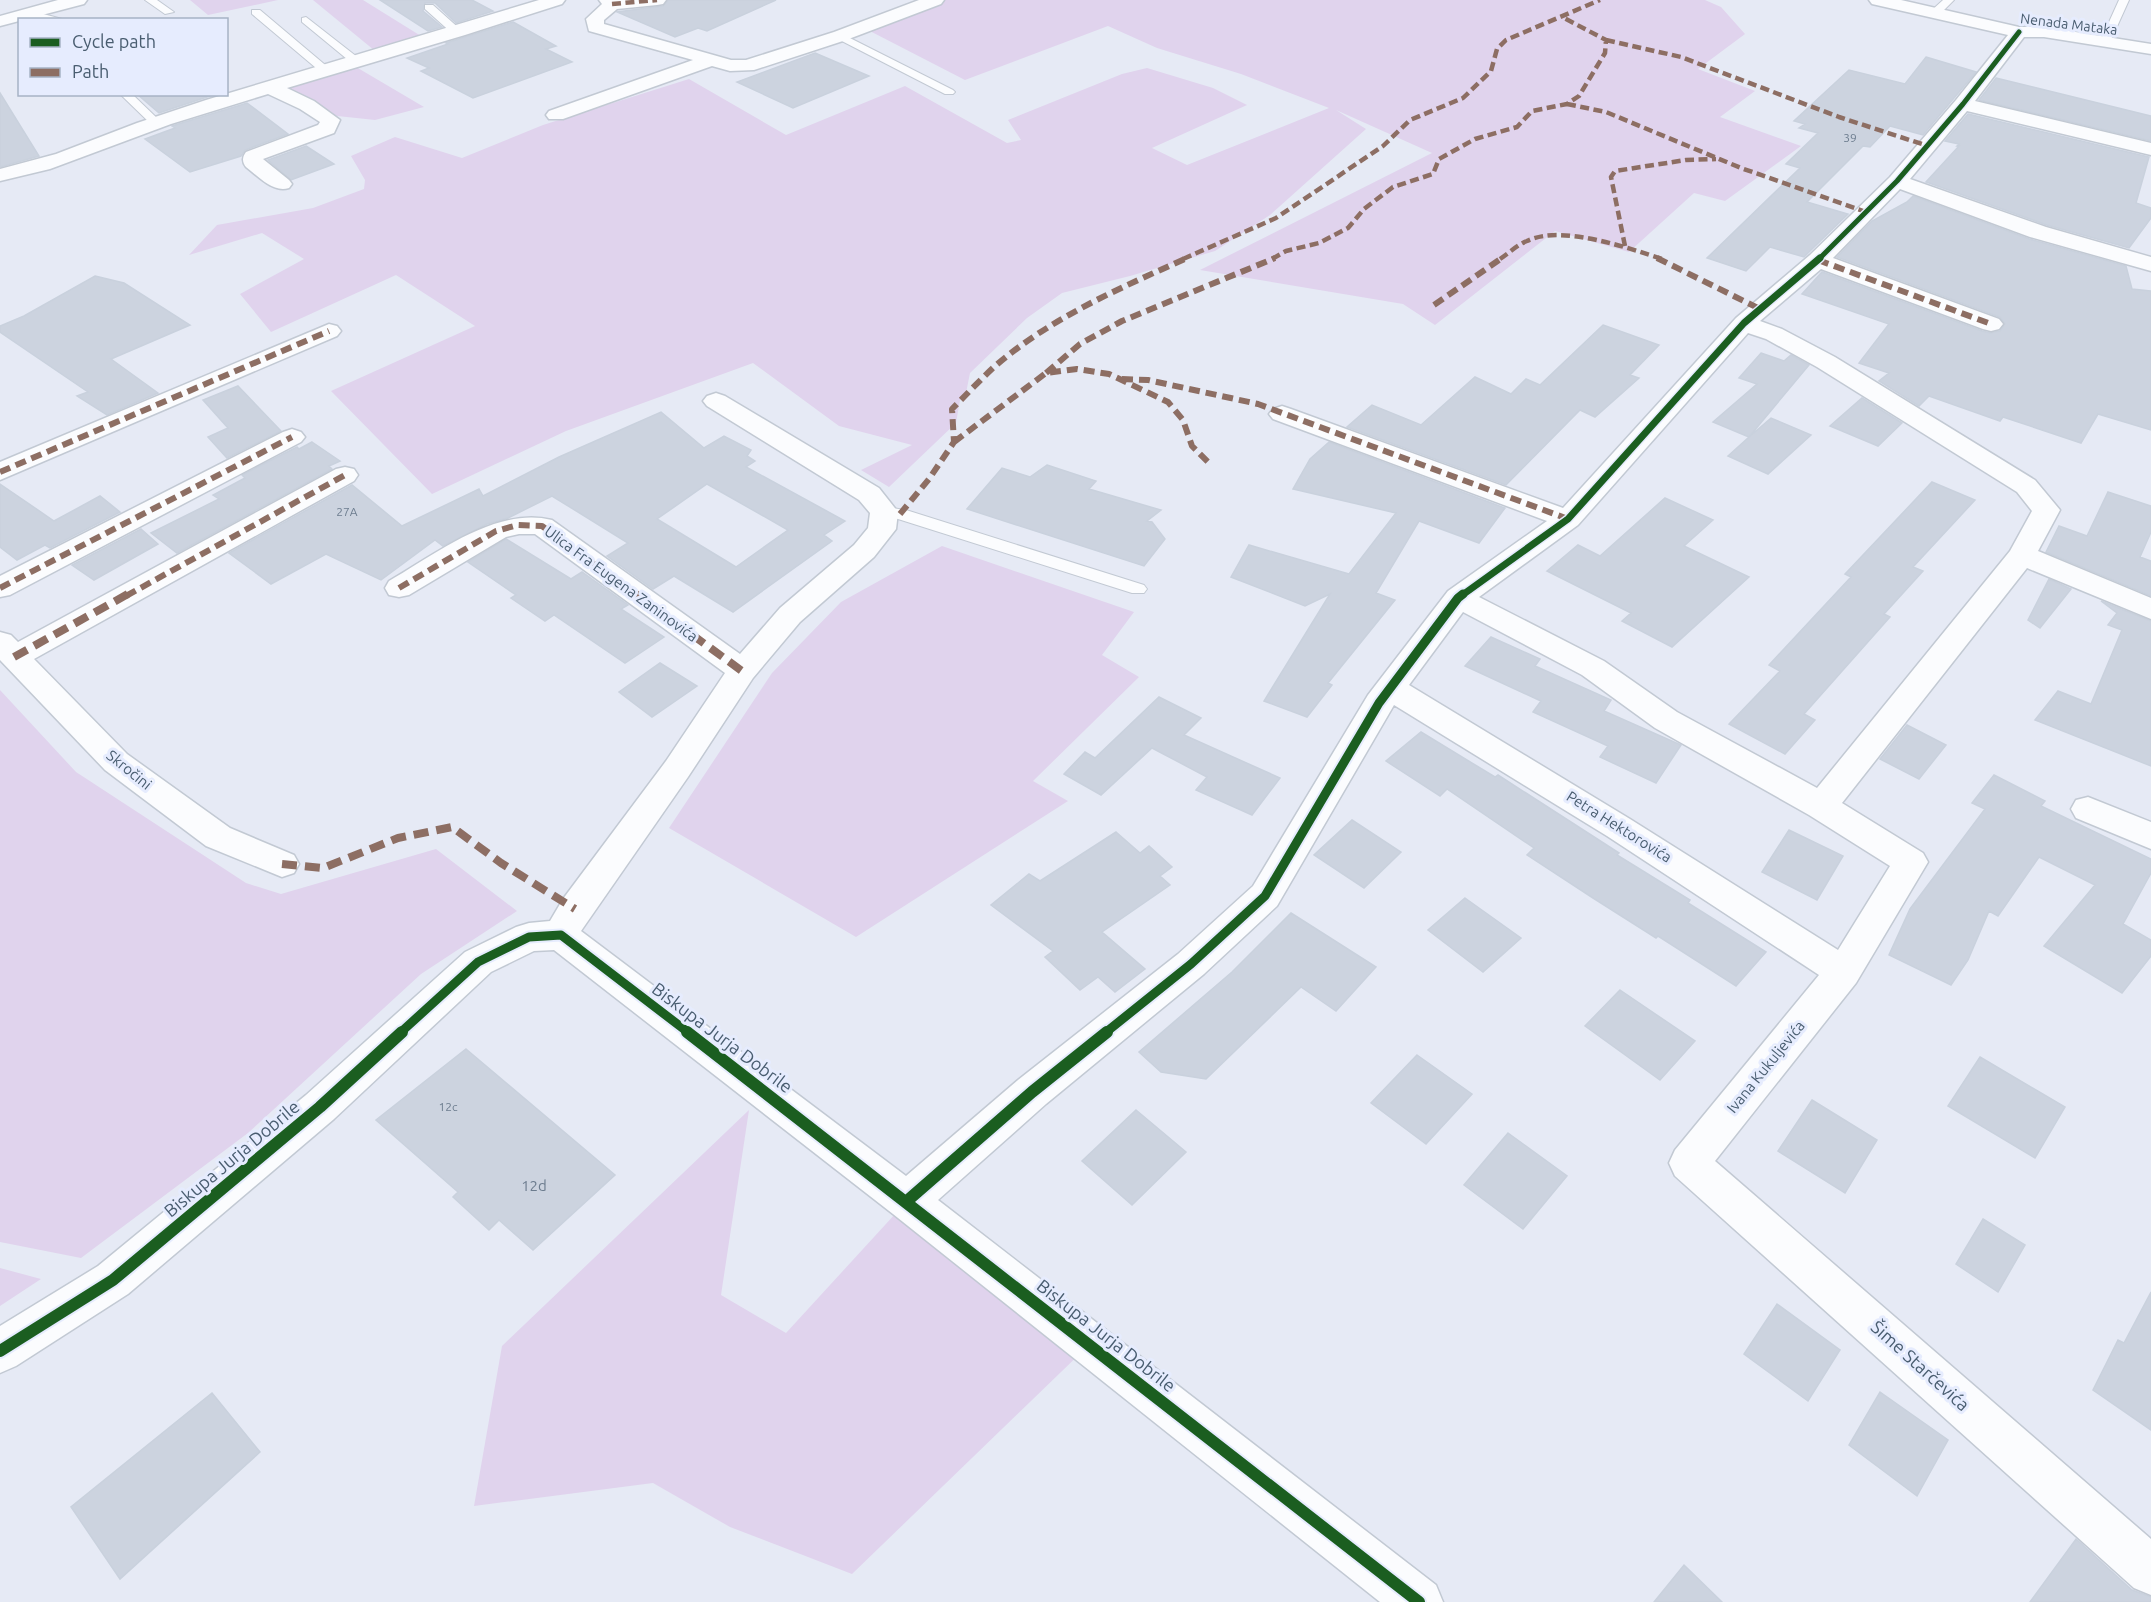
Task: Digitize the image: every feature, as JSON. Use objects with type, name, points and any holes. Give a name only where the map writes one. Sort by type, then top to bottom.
[{"type":"street","points":[[0,21],[78,0]]},
{"type":"street","points":[[0,175],[75,155],[156,123],[458,33],[556,0]]},
{"type":"street","points":[[657,0],[610,2],[595,19],[595,27],[730,65],[747,66],[840,36],[935,0]]},
{"type":"street","name":"Nenada Mataka","points":[[1878,0],[2019,32],[2044,32],[2151,49]]},
{"type":"street","points":[[907,1200],[1032,1092],[1191,964],[1265,896],[1379,704],[1458,598],[1568,519],[1744,324],[1818,260],[1897,181],[1964,104],[2019,32]]},
{"type":"street","points":[[556,115],[711,60]]},
{"type":"street","points":[[271,88],[307,105],[330,120],[327,129],[253,156],[254,163],[282,184]]},
{"type":"street","points":[[1964,104],[2151,149]]},
{"type":"street","points":[[1897,181],[2038,232],[2151,264]]},
{"type":"street","points":[[1818,260],[1991,324]]},
{"type":"street","points":[[1458,598],[1593,668],[1666,720],[1821,806],[2022,555],[2046,510],[2026,486],[1826,362],[1774,334],[1744,324]]},
{"type":"street","points":[[0,472],[329,331]]},
{"type":"street","points":[[561,935],[575,909],[677,769],[742,671],[790,615],[864,551],[882,529],[884,512],[869,494],[716,401]]},
{"type":"street","points":[[1282,414],[1568,519]]},
{"type":"street","points":[[0,588],[292,437]]},
{"type":"street","points":[[7,650],[345,475]]},
{"type":"street","name":"Ulica Fra Eugena Zaninovića","points":[[399,588],[496,531],[518,525],[542,526],[742,671]]},
{"type":"street","points":[[2022,555],[2151,609]]},
{"type":"street","name":"Skročini","points":[[7,650],[116,762],[218,837],[282,864]]},
{"type":"street","name":"Petra Hektorovića","points":[[1391,689],[1516,762],[1684,868],[1842,972]]},
{"type":"street","name":"Ivana Kukuljevića","points":[[1689,1163],[1842,972],[1911,862],[1821,806]]},
{"type":"street","points":[[2088,809],[2151,837]]},
{"type":"street","name":"Biskupa Jurja Dobrile","points":[[0,1351],[113,1280],[320,1107],[478,962],[529,937],[561,935],[907,1200],[1419,1602]]},
{"type":"street","name":"Šime Starčevića","points":[[1689,1163],[2151,1571]]},
{"type":"lane","points":[[150,0],[169,12]]},
{"type":"lane","points":[[1935,13],[1949,0]]},
{"type":"lane","points":[[2105,42],[2124,0]]},
{"type":"lane","points":[[429,8],[458,33]]},
{"type":"lane","points":[[256,12],[326,71]]},
{"type":"lane","points":[[28,13],[41,18]]},
{"type":"lane","points":[[306,20],[357,62]]},
{"type":"lane","points":[[840,36],[949,92]]},
{"type":"lane","points":[[127,96],[156,123]]},
{"type":"lane","points":[[884,512],[900,514],[1138,589]]},
{"type":"shaded area","points":[[190,0],[278,0],[208,15]]},
{"type":"shaded area","points":[[313,0],[363,0],[429,41],[380,55]]},
{"type":"shaded area","points":[[935,0],[1705,0],[1721,7],[1745,34],[1698,69],[1755,91],[1720,117],[1801,146],[1725,201],[1694,193],[1629,252],[1555,231],[1435,325],[1403,304],[1200,270],[1432,153],[1336,110],[1366,129],[1270,215],[1215,251],[1062,293],[1027,318],[970,373],[966,393],[960,400],[956,423],[889,487],[861,470],[912,445],[839,426],[753,363],[566,431],[432,494],[331,391],[475,326],[396,275],[271,332],[240,294],[304,259],[262,233],[189,255],[217,225],[313,208],[364,189],[365,180],[351,156],[395,137],[462,158],[543,125],[689,79],[786,135],[905,86],[1007,143],[1021,140],[1008,120],[1122,74],[1147,68],[1213,88],[1247,105],[1152,148],[1187,165],[1329,108],[1241,74],[1157,48],[1108,26],[965,80],[864,28]]},
{"type":"shaded area","points":[[351,64],[424,107],[375,120],[328,115],[282,85]]},
{"type":"shaded area","points":[[942,546],[1134,612],[1102,655],[1139,677],[1033,781],[1068,801],[856,937],[669,828],[772,673],[841,602]]},
{"type":"shaded area","points":[[0,690],[76,772],[246,883],[281,894],[436,849],[517,911],[421,974],[248,1133],[81,1258],[0,1242]]},
{"type":"shaded area","points":[[749,1110],[721,1295],[786,1333],[907,1201],[1090,1344],[852,1574],[730,1527],[653,1483],[474,1506],[502,1346]]},
{"type":"shaded area","points":[[0,1268],[41,1279],[0,1306]]},
{"type":"building","points":[[380,0],[472,0],[493,11],[456,23],[435,3],[425,3],[423,11],[442,27],[428,31]]},
{"type":"building","points":[[668,0],[776,0],[707,31],[698,28],[675,37],[617,12],[663,6]]},
{"type":"building","points":[[513,22],[556,46],[546,49],[572,62],[473,98],[421,71],[429,68],[407,58],[448,44],[446,43]]},
{"type":"building","points":[[815,53],[869,76],[793,108],[737,82]]},
{"type":"building","points":[[1926,57],[1976,72],[1923,135],[1890,126],[1870,147],[1863,146],[1807,202],[1848,214],[1804,257],[1770,247],[1746,271],[1707,258],[1800,168],[1786,164],[1818,133],[1799,128],[1805,124],[1794,121],[1849,70],[1905,84]]},
{"type":"building","points":[[1996,78],[2151,116],[2151,141],[1979,100]]},
{"type":"building","points":[[0,93],[39,156],[0,167]]},
{"type":"building","points":[[139,96],[210,96],[159,113]]},
{"type":"building","points":[[247,103],[288,134],[245,150],[241,156],[190,172],[145,139],[175,128],[172,126]]},
{"type":"building","points":[[1968,114],[2149,157],[2136,203],[2151,208],[2151,218],[2129,248],[2047,225],[1926,182],[1959,146],[1957,146],[1959,144],[1945,141]]},
{"type":"building","points":[[306,146],[334,164],[291,180],[268,160]]},
{"type":"building","points":[[1913,196],[2029,239],[2126,266],[2132,289],[2151,291],[2151,430],[2098,414],[2081,443],[2003,417],[2000,421],[1929,396],[1919,406],[1879,381],[1889,373],[1859,363],[1889,324],[1802,294],[1822,272],[1982,331],[1990,333],[2000,331],[2005,324],[2000,317],[1837,257],[1872,221],[1907,202]]},
{"type":"building","points":[[95,276],[124,283],[190,325],[111,359],[158,393],[107,415],[77,396],[88,392],[0,332],[0,326],[24,316]]},
{"type":"building","points":[[1603,325],[1659,345],[1630,375],[1639,378],[1595,417],[1580,410],[1506,485],[1347,427],[1372,405],[1421,425],[1475,377],[1511,394],[1526,379],[1540,385]]},
{"type":"building","points":[[1761,353],[1784,361],[1791,355],[1809,365],[1749,437],[1713,422],[1757,384],[1739,378]]},
{"type":"building","points":[[238,386],[281,431],[227,458],[208,437],[228,428],[203,400]]},
{"type":"building","points":[[1862,398],[1902,423],[1878,446],[1830,426]]},
{"type":"building","points":[[661,412],[704,448],[724,436],[751,450],[747,456],[755,461],[746,467],[845,521],[824,535],[832,541],[733,612],[674,576],[653,589],[607,556],[628,543],[552,496],[443,546],[435,540],[381,580],[326,554],[271,584],[229,553],[352,485],[402,526],[479,489],[483,496],[559,457]],"holes":[[[707,484],[788,530],[736,567],[657,519]]]},
{"type":"building","points":[[1771,418],[1811,435],[1768,474],[1728,456]]},
{"type":"building","points":[[312,442],[340,461],[329,466],[332,469],[177,553],[151,533],[219,499],[213,495],[245,478],[242,475],[297,447],[299,449]]},
{"type":"building","points":[[1329,442],[1505,508],[1479,543],[1419,521],[1376,593],[1395,600],[1328,683],[1332,685],[1307,717],[1264,701],[1330,594],[1305,606],[1231,577],[1249,545],[1349,574],[1396,513],[1293,489],[1310,459]]},
{"type":"building","points":[[1047,465],[1096,481],[1089,489],[1161,510],[1147,521],[1152,522],[1165,539],[1144,566],[967,509],[1002,468],[1030,477]]},
{"type":"building","points":[[1932,482],[1975,500],[1913,567],[1923,571],[1884,614],[1890,617],[1804,714],[1815,720],[1785,754],[1729,724],[1780,671],[1769,665],[1851,577],[1845,574]]},
{"type":"building","points":[[0,484],[54,521],[100,496],[120,512],[50,548],[45,545],[17,560],[0,547]]},
{"type":"building","points":[[2108,492],[2151,506],[2151,532],[2140,557],[2151,561],[2151,596],[2046,552],[2059,526],[2087,536]]},
{"type":"building","points":[[1665,498],[1713,520],[1684,546],[1749,577],[1672,647],[1622,621],[1631,613],[1547,571],[1578,545],[1600,556]]},
{"type":"building","points":[[141,529],[158,544],[94,580],[72,565]]},
{"type":"building","points":[[506,539],[571,579],[582,572],[628,605],[621,609],[664,637],[625,663],[554,615],[545,621],[511,598],[516,595],[468,562]]},
{"type":"building","points":[[2049,579],[2071,589],[2040,628],[2028,620]]},
{"type":"building","points":[[2101,601],[2151,621],[2151,766],[2035,720],[2058,691],[2091,704],[2122,630],[2108,625],[2117,613]]},
{"type":"building","points":[[1491,637],[1540,659],[1535,666],[1611,700],[1604,711],[1681,745],[1656,783],[1600,757],[1608,746],[1533,712],[1541,701],[1465,666]]},
{"type":"building","points":[[660,663],[697,686],[652,717],[619,692]]},
{"type":"building","points":[[1159,697],[1201,718],[1184,735],[1280,778],[1252,815],[1196,790],[1207,777],[1152,748],[1101,795],[1064,774],[1085,752],[1095,758]]},
{"type":"building","points":[[1907,725],[1946,745],[1919,779],[1880,759]]},
{"type":"building","points":[[1421,732],[1495,777],[1498,775],[1619,853],[1617,855],[1690,900],[1688,903],[1766,952],[1736,986],[1593,898],[1527,855],[1534,848],[1447,789],[1440,796],[1386,761]]},
{"type":"building","points":[[1994,775],[2045,801],[2041,806],[2151,859],[2151,873],[2123,924],[2151,940],[2151,956],[2122,993],[2044,946],[2095,885],[2039,857],[1998,916],[1989,911],[1968,960],[1951,985],[1889,955],[1910,909],[1985,809],[1972,803]]},
{"type":"building","points":[[1352,820],[1401,852],[1364,888],[1314,855]]},
{"type":"building","points":[[1789,830],[1843,856],[1817,900],[1762,872]]},
{"type":"building","points":[[1116,832],[1140,853],[1149,846],[1172,867],[1160,876],[1170,885],[1102,932],[1145,969],[1115,992],[1098,977],[1080,990],[1045,957],[1053,951],[991,905],[1029,874],[1040,881]]},
{"type":"building","points":[[1465,898],[1521,938],[1483,972],[1428,930]]},
{"type":"building","points":[[1291,913],[1376,967],[1336,1011],[1301,987],[1206,1079],[1161,1072],[1139,1052],[1232,972]]},
{"type":"building","points":[[1620,990],[1695,1041],[1660,1080],[1585,1026]]},
{"type":"building","points":[[466,1049],[615,1175],[533,1250],[499,1220],[489,1230],[453,1197],[458,1192],[376,1120]]},
{"type":"building","points":[[1417,1055],[1472,1094],[1426,1144],[1371,1103]]},
{"type":"building","points":[[1980,1057],[2065,1107],[2035,1158],[1948,1106]]},
{"type":"building","points":[[1812,1100],[1877,1140],[1845,1193],[1778,1151]]},
{"type":"building","points":[[1136,1110],[1186,1152],[1132,1205],[1082,1161]]},
{"type":"building","points":[[1508,1133],[1567,1176],[1523,1229],[1464,1185]]},
{"type":"building","points":[[1983,1219],[2025,1245],[1998,1292],[1956,1264]]},
{"type":"building","points":[[2151,1292],[2151,1430],[2093,1390],[2118,1340],[2124,1343]]},
{"type":"building","points":[[1777,1304],[1840,1350],[1808,1401],[1744,1354]]},
{"type":"building","points":[[1880,1392],[1948,1440],[1917,1496],[1849,1445]]},
{"type":"building","points":[[212,1393],[260,1452],[120,1579],[71,1507]]},
{"type":"building","points":[[2076,1539],[2132,1590],[2151,1597],[2151,1602],[2030,1602]]},
{"type":"building","points":[[1684,1565],[1722,1602],[1654,1602]]},
{"type":"marked path","points":[[612,4],[657,0]]},
{"type":"marked path","points":[[900,514],[929,479],[954,442],[952,409],[995,366],[1051,325],[1119,288],[1276,218],[1383,146],[1410,120],[1463,98],[1491,71],[1497,49],[1506,40],[1600,0]]},
{"type":"marked path","points":[[1046,373],[1080,344],[1122,321],[1266,263],[1286,251],[1319,243],[1348,228],[1364,209],[1393,187],[1433,174],[1439,159],[1475,139],[1517,127],[1532,111],[1567,104],[1579,96],[1605,53],[1606,40],[1562,17]]},
{"type":"marked path","points":[[1606,40],[1681,57],[1839,117],[1928,146]]},
{"type":"marked path","points":[[1567,104],[1606,112],[1741,168],[1866,212]]},
{"type":"marked path","points":[[1625,246],[1611,177],[1615,171],[1686,160],[1716,159]]},
{"type":"marked path","points":[[1434,305],[1528,240],[1556,236],[1594,238],[1661,259],[1760,309]]},
{"type":"marked path","points":[[1818,260],[1991,324]]},
{"type":"marked path","points":[[0,472],[329,331]]},
{"type":"marked path","points":[[954,442],[1046,373],[1077,369],[1109,374],[1168,402],[1183,420],[1192,446],[1210,464]]},
{"type":"marked path","points":[[1122,379],[1148,380],[1258,404],[1568,519]]},
{"type":"marked path","points":[[0,588],[292,437]]},
{"type":"marked path","points":[[14,657],[345,475]]},
{"type":"marked path","points":[[399,588],[496,531],[518,525],[542,526],[742,671]]},
{"type":"marked path","points":[[282,864],[323,868],[398,838],[452,827],[501,863],[575,909]]},
{"type":"cycle path","points":[[907,1201],[1032,1092],[1191,964],[1265,896],[1379,703],[1458,598],[1568,519],[1744,323],[1818,260],[1897,181],[1963,104],[2019,32]]},
{"type":"cycle path","points":[[0,1351],[113,1280],[320,1107],[478,962],[529,937],[561,935],[907,1201],[1419,1602]]}]
